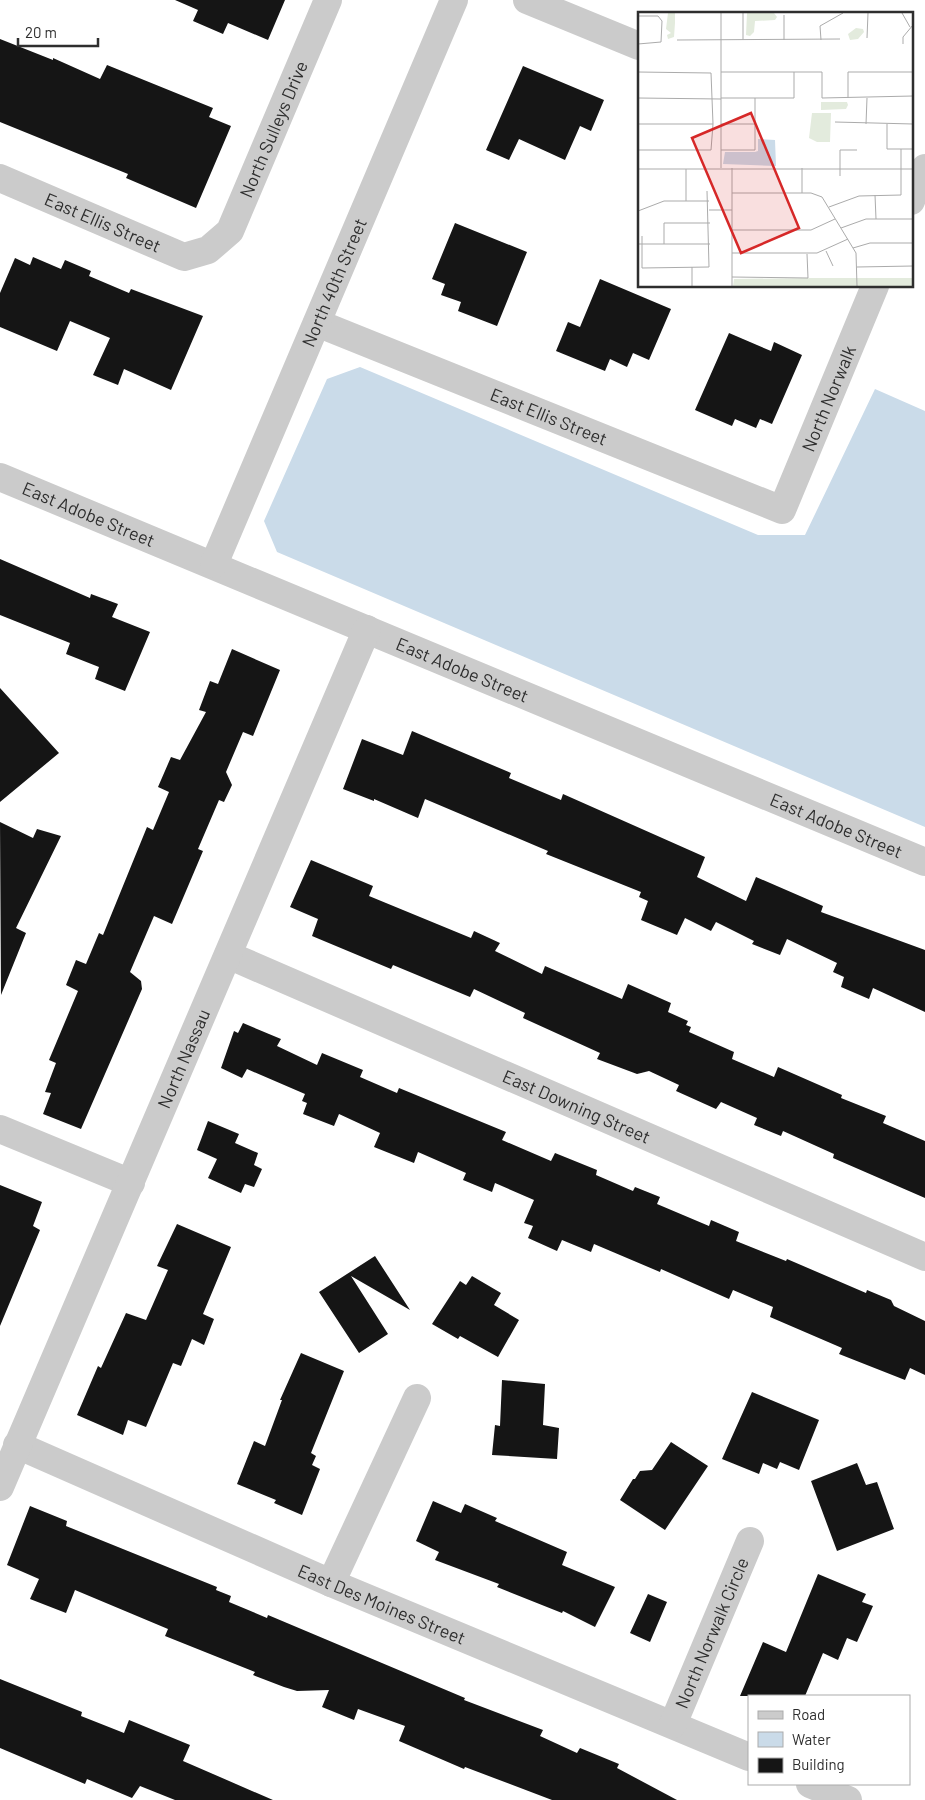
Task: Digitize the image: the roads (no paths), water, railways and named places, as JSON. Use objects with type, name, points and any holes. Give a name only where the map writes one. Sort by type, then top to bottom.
[{"type":"street","name":"North Sulleys Drive","points":[[208,250],[230,232],[328,0]]},
{"type":"street","name":"North 40th Street","points":[[214,564],[454,0]]},
{"type":"street","points":[[527,0],[638,46]]},
{"type":"street","points":[[912,160],[925,166],[912,198]]},
{"type":"street","name":"East Ellis Street","points":[[0,178],[184,257],[208,250]]},
{"type":"street","name":"North Norwalk","points":[[782,510],[874,288]]},
{"type":"street","name":"East Ellis Street","points":[[317,323],[782,510]]},
{"type":"street","name":"East Adobe Street","points":[[0,477],[214,564],[925,862]]},
{"type":"street","name":"North Nassau","points":[[0,1487],[132,1183],[367,629]]},
{"type":"street","name":"East Downing Street","points":[[228,955],[925,1257]]},
{"type":"street","points":[[0,1129],[132,1183]]},
{"type":"street","points":[[331,1583],[417,1398]]},
{"type":"street","name":"East Des Moines Street","points":[[17,1445],[331,1583],[748,1757]]},
{"type":"street","name":"North Norwalk Circle","points":[[673,1724],[750,1541]]},
{"type":"street","points":[[812,1785],[848,1800]]},
{"type":"water","points":[[360,367],[758,535],[805,535],[875,389],[925,411],[925,827],[277,552],[264,521],[327,379]]}]
